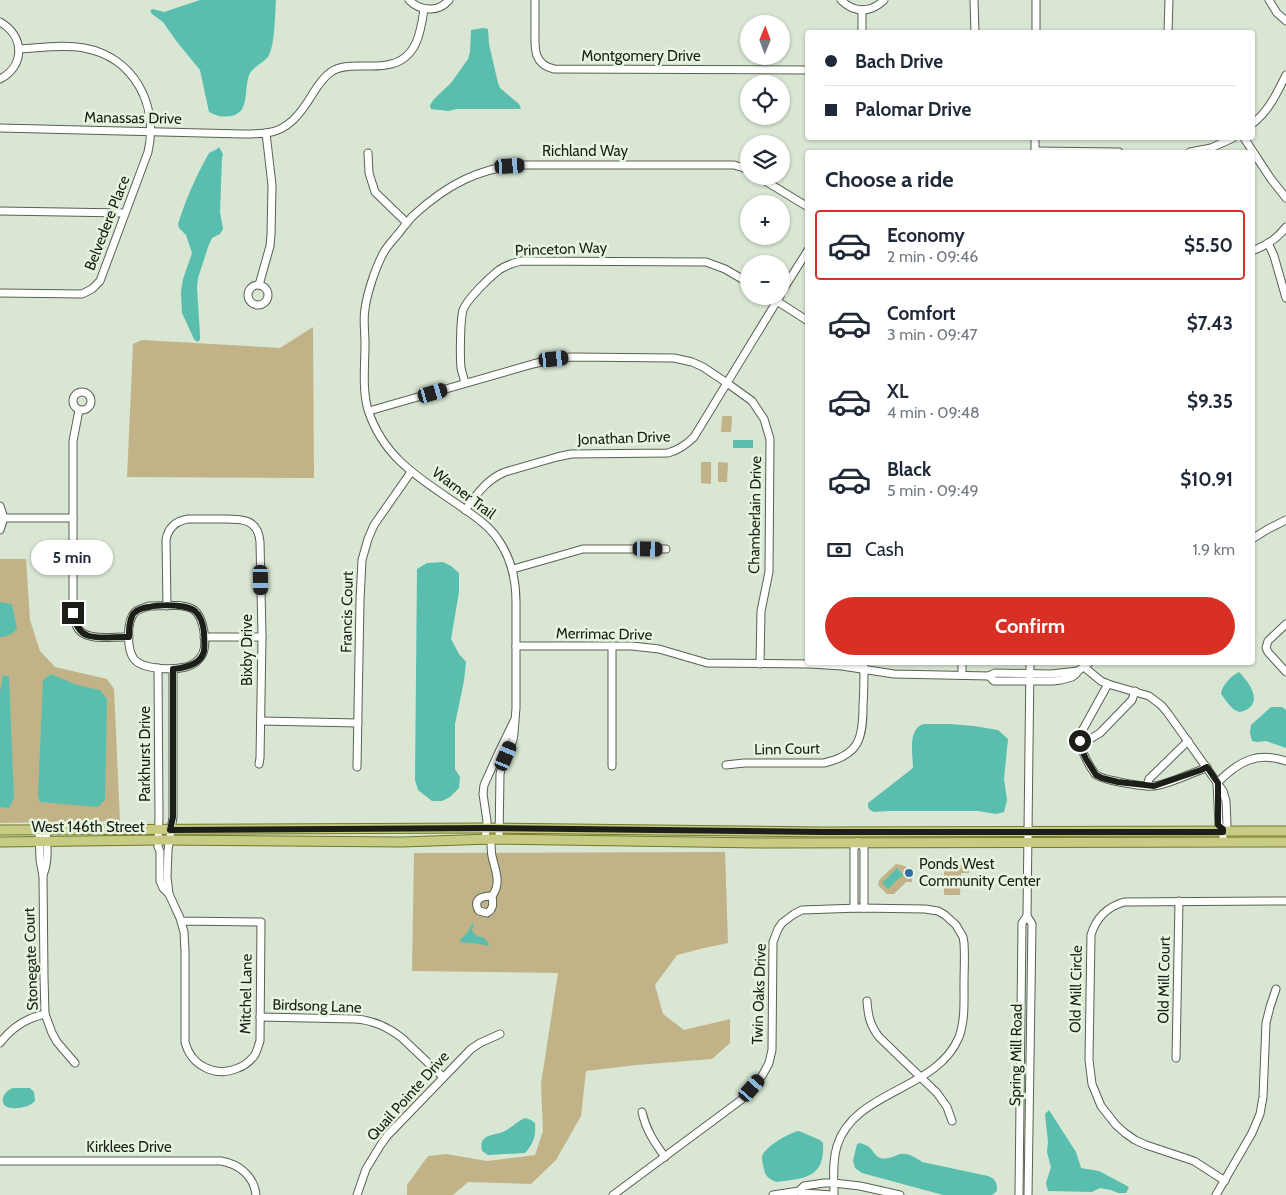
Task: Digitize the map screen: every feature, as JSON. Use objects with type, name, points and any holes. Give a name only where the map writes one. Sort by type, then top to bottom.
[{"type":"main road","name":"West 146th Street","points":[[0,830],[487,828],[858,832],[1286,831]]},
{"type":"main road","points":[[714,830],[714,842]]},
{"type":"main road","name":"West 146th Street","points":[[0,842],[169,840],[402,842],[492,840],[1028,843],[1286,842]]},
{"type":"street","points":[[409,0],[424,9],[442,6],[449,0]]},
{"type":"street","name":"Montgomery Drive","points":[[534,0],[535,50],[539,60],[544,65],[554,69],[805,70]]},
{"type":"street","points":[[842,0],[850,7],[862,10],[873,8],[884,0]]},
{"type":"street","points":[[974,0],[975,30]]},
{"type":"street","points":[[1036,0],[1036,30]]},
{"type":"street","points":[[1168,30],[1169,0]]},
{"type":"street","points":[[1270,0],[1277,13],[1286,21]]},
{"type":"street","points":[[259,285],[271,236],[272,185],[266,133],[280,129],[297,117],[320,82],[332,71],[346,66],[389,65],[399,62],[416,44],[420,35],[424,9]]},
{"type":"street","points":[[862,10],[862,30]]},
{"type":"street","points":[[0,22],[15,36],[19,49],[11,72],[0,80]]},
{"type":"street","name":"Belvedere Place","points":[[0,293],[74,294],[92,289],[100,281],[148,152],[151,132],[150,115],[141,89],[133,76],[115,61],[98,52],[84,48],[19,49]]},
{"type":"street","points":[[1255,121],[1268,109],[1286,75]]},
{"type":"street","name":"Manassas Drive","points":[[0,128],[266,133]]},
{"type":"street","points":[[1201,150],[1212,148],[1229,140]]},
{"type":"street","points":[[368,153],[370,173],[375,192],[407,223]]},
{"type":"street","points":[[1255,155],[1286,198]]},
{"type":"street","name":"Richland Way","points":[[365,361],[364,310],[375,271],[384,250],[414,214],[453,185],[486,170],[510,166],[734,164],[740,166]]},
{"type":"street","points":[[772,185],[805,205]]},
{"type":"street","points":[[0,211],[124,214]]},
{"type":"street","points":[[1255,250],[1268,243],[1286,228]]},
{"type":"street","points":[[1268,243],[1286,298]]},
{"type":"street","name":"Jonathan Drive","points":[[790,279],[805,255]]},
{"type":"street","name":"Princeton Way","points":[[465,383],[461,368],[461,333],[464,310],[474,294],[500,269],[515,262],[695,261],[706,262],[725,269],[740,278]]},
{"type":"street","name":"Jonathan Drive","points":[[465,510],[480,489],[497,475],[549,459],[577,453],[668,453],[680,449],[694,437],[774,305]]},
{"type":"street","points":[[789,305],[805,319]]},
{"type":"street","name":"Chamberlain Drive","points":[[369,411],[554,359],[571,357],[674,358],[684,359],[703,367],[747,397],[756,406],[764,419],[770,438],[769,572],[760,611],[760,664]]},
{"type":"street","name":"Warner Trail","points":[[365,361],[365,386],[369,411],[378,433],[387,448],[411,472],[489,529],[497,538],[513,569],[516,586],[516,708],[513,740],[502,766],[500,829],[492,840]]},
{"type":"street","points":[[79,410],[73,441],[73,613],[76,625],[81,633],[88,636],[129,637]]},
{"type":"street","name":"Francis Court","points":[[357,767],[361,571],[364,549],[374,525],[411,472]]},
{"type":"street","points":[[0,506],[4,518],[0,530]]},
{"type":"street","points":[[4,518],[73,518]]},
{"type":"street","name":"Bixby Drive","points":[[167,606],[166,540],[172,527],[178,522],[188,519],[244,520],[255,527],[260,538],[262,637],[259,764]]},
{"type":"street","points":[[1255,538],[1286,520]]},
{"type":"street","points":[[513,569],[583,549],[666,550]]},
{"type":"street","points":[[149,606],[167,606],[186,606],[196,611],[204,626],[204,651],[198,660],[190,666],[173,669],[147,667],[139,664],[130,651],[130,620],[136,611],[149,606]]},
{"type":"street","points":[[1286,624],[1268,641],[1266,648],[1286,672]]},
{"type":"street","points":[[204,636],[262,637]]},
{"type":"street","name":"Merrimac Drive","points":[[516,646],[632,646],[660,649],[707,663],[805,664]]},
{"type":"street","points":[[612,646],[612,766]]},
{"type":"street","name":"Merrimac Drive","points":[[826,665],[864,666],[904,674],[989,676],[994,681],[1030,677],[1060,680],[1072,677],[1084,667]]},
{"type":"street","points":[[962,665],[962,676]]},
{"type":"street","name":"Spring Mill Road","points":[[1028,1195],[1032,924],[1027,916],[1030,665]]},
{"type":"street","name":"Linn Court","points":[[726,765],[744,763],[824,763],[836,760],[848,753],[857,743],[863,728],[864,666]]},
{"type":"street","points":[[1084,667],[1101,681],[1149,696],[1161,705],[1218,783],[1218,825],[1223,830],[1223,842]]},
{"type":"street","name":"Parkhurst Drive","points":[[158,668],[158,846],[160,852],[160,881],[163,888],[169,894]]},
{"type":"street","name":"Parkhurst Drive","points":[[173,669],[173,817],[169,840],[168,877],[169,894],[181,921],[185,951],[185,1042],[188,1052],[197,1062],[207,1069],[221,1072]]},
{"type":"street","points":[[1108,684],[1082,731],[1080,741],[1086,759],[1096,775],[1110,780],[1154,786],[1207,767]]},
{"type":"street","points":[[1080,741],[1090,739],[1100,733],[1132,700],[1135,692]]},
{"type":"street","name":"Warner Trail","points":[[492,840],[487,828],[483,794],[484,785],[514,720]]},
{"type":"street","points":[[261,721],[358,723]]},
{"type":"street","points":[[1147,786],[1149,779],[1188,741]]},
{"type":"street","points":[[1218,783],[1230,770],[1247,761],[1263,757],[1286,761]]},
{"type":"street","points":[[494,763],[502,766]]},
{"type":"street","name":"Stonegate Court","points":[[43,830],[41,867],[43,876],[45,1014],[57,1042],[75,1063]]},
{"type":"street","points":[[858,832],[858,842],[864,848],[859,908]]},
{"type":"street","points":[[492,840],[492,856],[498,882],[492,896]]},
{"type":"street","name":"Old Mill Circle","points":[[1225,1181],[1194,1161],[1146,1145],[1125,1133],[1101,1106],[1089,1071],[1090,945],[1093,928],[1103,913],[1117,904],[1132,901],[1286,901]]},
{"type":"street","name":"Old Mill Court","points":[[1176,1058],[1179,901]]},
{"type":"street","name":"Twin Oaks Drive","points":[[614,1195],[741,1100],[762,1076],[772,1050],[773,942],[782,923],[802,910],[859,908],[925,909],[938,911],[952,920],[963,937],[964,1014],[961,1032],[947,1057],[936,1067],[870,1106],[849,1125],[841,1136],[836,1151],[833,1195]]},
{"type":"street","name":"Spring Mill Road","points":[[1019,1195],[1022,923],[1027,916]]},
{"type":"street","name":"Mitchel Lane","points":[[181,921],[261,922],[260,1041],[254,1056],[242,1066],[235,1070],[221,1072]]},
{"type":"street","points":[[1216,1195],[1252,1133],[1260,1114],[1263,1097],[1266,1023],[1276,989]]},
{"type":"street","points":[[867,1001],[871,1025],[874,1030],[940,1097],[947,1107],[952,1121]]},
{"type":"street","points":[[0,1043],[17,1026],[30,1018],[45,1014]]},
{"type":"street","name":"Birdsong Lane","points":[[260,1017],[355,1019],[380,1025],[402,1038],[444,1077]]},
{"type":"street","name":"Quail Pointe Drive","points":[[357,1195],[366,1168],[380,1146],[476,1045],[500,1034]]},
{"type":"street","points":[[642,1112],[650,1135],[665,1157]]},
{"type":"street","name":"Kirklees Drive","points":[[0,1161],[230,1162],[247,1174],[256,1190],[256,1195]]},
{"type":"street","points":[[799,1191],[804,1186],[834,1183],[860,1186],[900,1195]]},
{"type":"street","points":[[773,1195],[799,1191],[803,1193],[833,1195]]},
{"type":"shaded area","points":[[313,327],[314,478],[127,477],[133,344],[142,340],[280,348]]},
{"type":"shaded area","points":[[723,416],[732,417],[731,432],[721,432]]},
{"type":"shaded area","points":[[701,462],[711,462],[711,484],[701,483]]},
{"type":"shaded area","points":[[718,462],[728,463],[727,482],[718,482]]},
{"type":"shaded area","points":[[0,559],[26,559],[30,620],[40,651],[55,667],[107,679],[114,689],[120,821],[0,823]]},
{"type":"shaded area","points":[[725,852],[728,943],[677,955],[655,985],[663,1014],[684,1030],[730,1019],[730,1043],[712,1059],[586,1071],[581,1116],[556,1160],[531,1184],[468,1182],[453,1195],[407,1195],[407,1185],[428,1156],[446,1154],[487,1161],[535,1155],[543,1131],[541,1084],[558,973],[412,971],[414,853]]},
{"type":"shaded area","points":[[896,864],[913,868],[912,882],[906,882],[894,894],[887,894],[878,885],[879,880]]},
{"type":"shaded area","points":[[944,865],[969,865],[969,873],[961,873],[960,895],[944,895]]},
{"type":"water","points":[[200,0],[276,0],[270,54],[250,73],[244,105],[237,114],[231,116],[220,116],[209,112],[200,70],[163,22],[150,11],[153,9],[164,12]]},
{"type":"water","points":[[488,29],[489,44],[500,88],[519,104],[521,108],[457,109],[448,111],[431,109],[430,105],[434,99],[451,83],[468,59],[471,30]]},
{"type":"water","points":[[219,147],[223,154],[220,212],[223,229],[220,234],[212,238],[198,278],[200,340],[197,342],[182,313],[181,292],[183,279],[192,253],[186,235],[179,228],[178,224],[204,162],[209,153]]},
{"type":"water","points":[[733,440],[753,440],[753,448],[734,448]]},
{"type":"water","points":[[443,562],[459,573],[459,592],[451,639],[466,662],[455,724],[455,769],[460,777],[459,788],[450,797],[442,801],[432,801],[418,790],[415,780],[417,569],[427,563]]},
{"type":"water","points":[[0,602],[12,604],[17,629],[10,635],[0,637]]},
{"type":"water","points":[[1239,672],[1252,690],[1254,700],[1248,709],[1239,712],[1228,704],[1221,694],[1227,681]]},
{"type":"water","points":[[51,674],[77,685],[100,690],[107,699],[105,800],[98,807],[40,802],[38,796],[43,680]]},
{"type":"water","points":[[3,675],[9,677],[14,798],[9,808],[0,807],[0,692]]},
{"type":"water","points":[[1271,707],[1282,707],[1286,710],[1286,748],[1266,741],[1252,741],[1251,725]]},
{"type":"water","points":[[924,724],[950,724],[998,730],[1008,739],[1004,779],[1007,800],[1004,812],[996,814],[978,811],[874,812],[870,810],[868,803],[913,768],[913,737],[915,731]]},
{"type":"water","points":[[897,868],[903,875],[888,889],[882,883]]},
{"type":"water","points":[[473,923],[473,933],[483,937],[489,944],[488,946],[460,942]]},
{"type":"water","points":[[13,1088],[30,1088],[34,1092],[35,1101],[20,1108],[7,1107],[4,1105],[3,1097],[6,1092]]},
{"type":"water","points":[[1049,1110],[1076,1152],[1081,1168],[1099,1171],[1129,1187],[1126,1193],[1118,1193],[1100,1188],[1092,1192],[1048,1191],[1046,1183],[1051,1167],[1047,1152],[1048,1142],[1045,1114]]},
{"type":"water","points":[[525,1118],[535,1123],[535,1136],[525,1153],[488,1155],[482,1151],[481,1145],[485,1138],[505,1131]]},
{"type":"water","points":[[799,1131],[823,1143],[823,1155],[820,1164],[811,1175],[777,1182],[772,1180],[765,1171],[762,1159],[764,1153],[777,1141]]},
{"type":"water","points":[[861,1143],[868,1146],[880,1158],[906,1154],[922,1162],[988,1176],[996,1182],[997,1191],[992,1195],[943,1195],[862,1173],[855,1168],[853,1161],[857,1144]]},
{"type":"place","name":"Ponds West Community Center","points":[[909,873]]},
{"type":"route","points":[[73,613],[76,625],[81,633],[97,637],[129,637],[130,620],[133,614],[149,606],[186,606],[196,611],[200,617],[204,626],[204,651],[198,660],[190,666],[173,669],[173,817],[170,830],[487,828],[822,832],[1223,832],[1223,829],[1218,825],[1218,783],[1207,767],[1154,786],[1118,782],[1096,775],[1086,759],[1080,741]]}]
